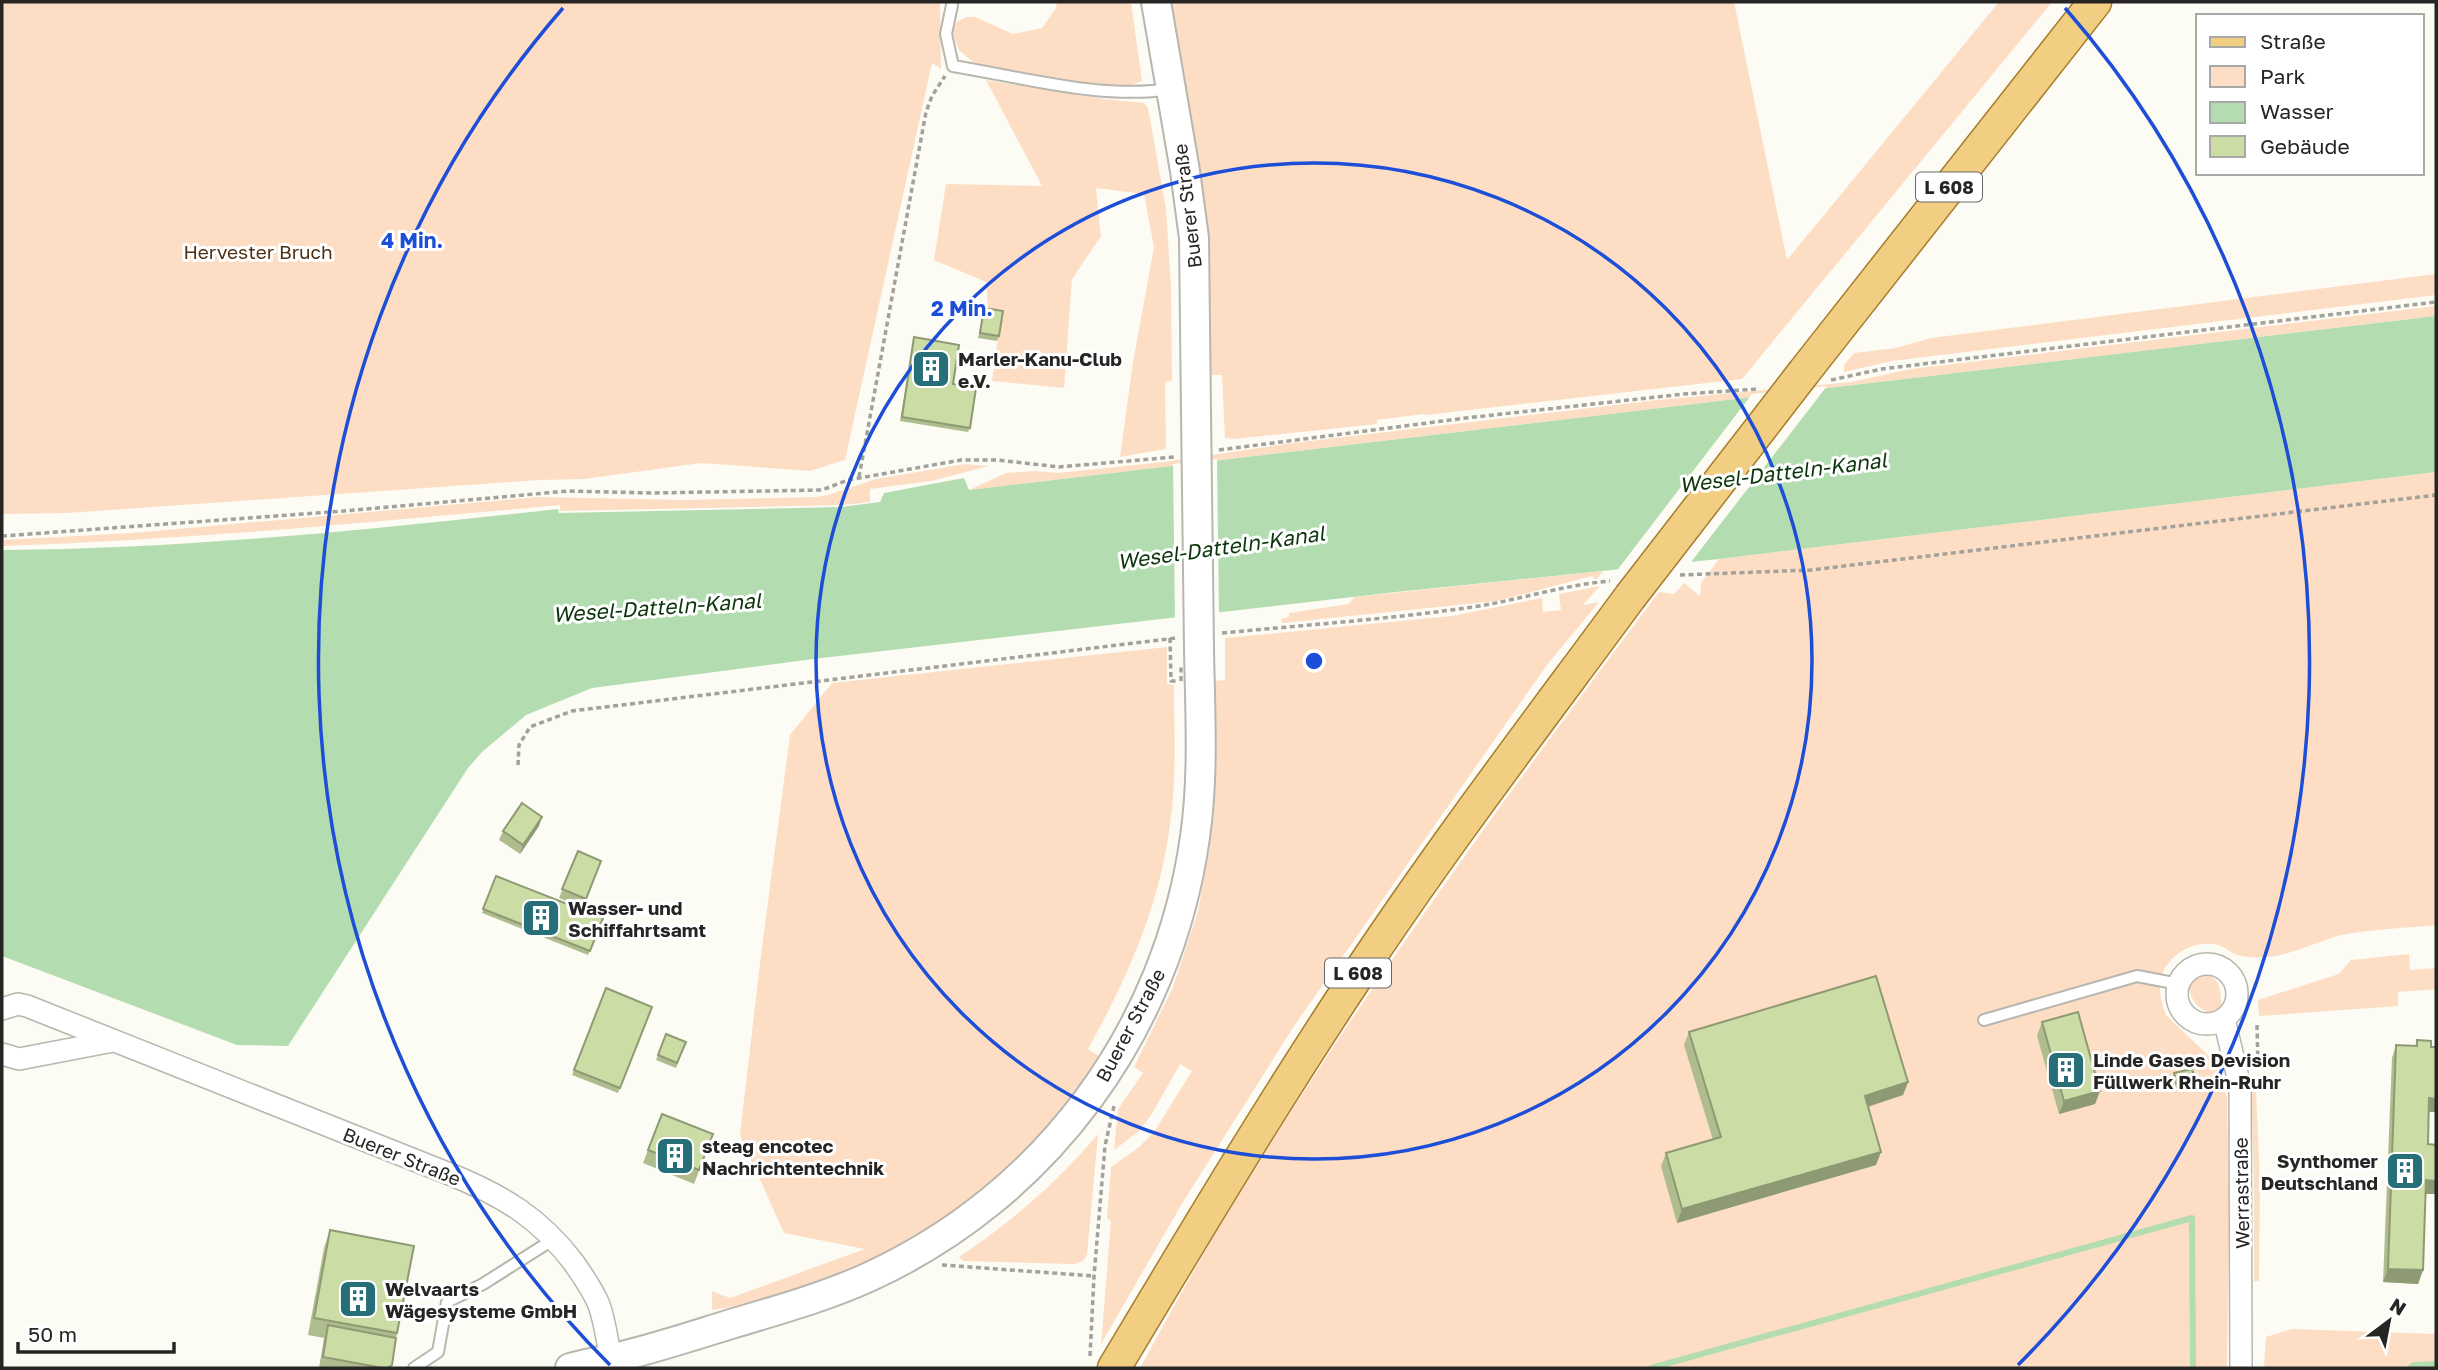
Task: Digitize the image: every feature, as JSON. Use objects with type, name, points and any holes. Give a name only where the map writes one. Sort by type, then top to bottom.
[{"type":"main road","name":"L 608","points":[[1102,1364],[1358,974],[1482,798],[1622,589],[1816,376],[2095,2]]},
{"type":"street","name":"Buerer Straße","points":[[570,1368],[810,1301],[868,1278],[924,1250],[959,1227],[1017,1180],[1063,1132],[1101,1083],[1143,1009],[1169,947],[1182,905],[1193,853],[1199,802],[1194,238],[1156,2]]},
{"type":"street","points":[[2202,965],[2222,968],[2230,975],[2237,994],[2231,1012],[2224,1019],[2204,1023],[2185,1014],[2178,995],[2179,984],[2192,968],[2202,965]]},
{"type":"street","name":"Buerer Straße","points":[[2,1009],[19,1004],[27,1006],[482,1188],[511,1203],[554,1239],[582,1274],[599,1306],[611,1358]]},
{"type":"street","name":"Werrastraße","points":[[2224,1019],[2240,1086],[2241,1368]]},
{"type":"street","points":[[2,1054],[19,1059],[113,1041]]},
{"type":"lane","points":[[952,5],[946,34],[953,66],[1112,93],[1170,89]]},
{"type":"lane","points":[[1984,1020],[2137,976],[2179,984]]},
{"type":"lane","points":[[414,1368],[438,1352],[447,1302],[482,1284],[554,1239]]},
{"type":"path","points":[[859,478],[926,112],[941,80],[953,66]]},
{"type":"path","points":[[1816,376],[2436,302]]},
{"type":"path","points":[[1214,450],[1466,418],[1763,388]]},
{"type":"path","points":[[2,536],[344,511],[568,491],[652,493],[822,490],[859,478],[977,459],[1059,467],[1175,457]]},
{"type":"path","points":[[1679,575],[1811,570],[2436,495]]},
{"type":"path","points":[[518,765],[519,745],[530,727],[572,711],[1170,638],[1198,640],[1456,610],[1497,604],[1588,583],[1622,589]]},
{"type":"path","points":[[1170,638],[1171,681],[1181,681],[1181,692]]},
{"type":"path","points":[[1102,1364],[1094,1276],[1105,1146],[1114,1105]]},
{"type":"path","points":[[940,1265],[1094,1276]]},
{"type":"green space","name":"Hervester Bruch","points":[[2,2],[940,2],[941,69],[932,63],[845,460],[810,471],[701,463],[584,479],[67,513],[2,514]]},
{"type":"green space","points":[[1057,2],[1131,2],[1142,81],[1117,86],[1050,78],[973,62],[959,50],[953,34],[956,23],[966,17],[975,17],[1013,34],[1042,28],[1056,8]]},
{"type":"green space","points":[[1168,2],[1734,2],[1787,260],[1999,2],[2052,2],[1742,379],[1423,414],[1377,420],[1377,424],[1233,439],[1225,438],[1222,375],[1209,375]]},
{"type":"green space","points":[[986,80],[1144,103],[1148,108],[1166,209],[1171,287],[1172,381],[1165,382],[1166,449],[1120,457],[1133,362],[1154,247],[1144,194],[1096,188],[1101,236],[1072,279],[1064,388],[992,381],[1001,316],[988,308],[986,282],[934,260],[946,184],[1042,186]]},
{"type":"green space","points":[[2436,274],[2436,295],[1892,361],[1844,372],[1844,365],[1854,353],[1896,348],[1931,338]]},
{"type":"green space","points":[[2436,306],[2436,316],[969,490],[1006,473],[1058,473],[1164,462],[1285,444],[1658,400],[1851,382],[1911,369]]},
{"type":"green space","points":[[965,464],[989,466],[931,481],[870,489],[870,502],[843,505],[560,511],[560,505],[211,535],[2,546],[2,540],[133,533],[538,497],[683,500],[816,497],[876,479]]},
{"type":"green space","points":[[2436,472],[2436,925],[2346,934],[2293,952],[2266,957],[2242,956],[2218,945],[2202,944],[2180,952],[2168,963],[2162,975],[2160,993],[2167,1016],[2211,1058],[2227,1097],[2227,1368],[1140,1368],[1223,1221],[1325,1059],[1433,901],[1659,592],[1674,594],[1684,583],[1700,596],[1701,583],[1719,559]]},
{"type":"green space","points":[[1603,571],[1596,580],[1592,576],[1497,601],[1282,623],[1281,619],[1289,617],[1289,613],[1349,604],[1354,597]]},
{"type":"green space","points":[[1600,586],[1583,605],[1599,602],[1547,665],[1294,1026],[1183,1202],[1101,1344],[1111,1221],[1107,1218],[1111,1167],[1138,1148],[1154,1132],[1192,1071],[1180,1064],[1152,1114],[1138,1132],[1114,1150],[1118,1109],[1143,1073],[1134,1067],[1173,987],[1198,911],[1214,812],[1213,681],[1225,680],[1225,638],[1452,616],[1542,598],[1543,612],[1561,610],[1559,594]]},
{"type":"green space","points":[[1167,647],[1167,684],[1174,685],[1175,754],[1174,789],[1165,854],[1140,941],[1116,996],[1088,1049],[1099,1056],[1080,1087],[1056,1118],[1000,1177],[968,1204],[902,1248],[863,1267],[786,1293],[712,1310],[712,1291],[730,1298],[865,1249],[784,1233],[740,1135],[790,735],[832,683]]},
{"type":"green space","points":[[2409,954],[2410,970],[2436,968],[2436,989],[2398,992],[2398,1006],[2259,1016],[2258,1000],[2339,974],[2351,960]]},
{"type":"green space","points":[[2206,974],[2218,983],[2220,991],[2222,1006],[2213,1015],[2199,1007],[2191,995],[2192,983]]},
{"type":"green space","points":[[2251,1088],[2256,1088],[2260,1184],[2259,1281],[2254,1281]]},
{"type":"green space","points":[[1098,1134],[1087,1255],[1083,1261],[1074,1264],[963,1261],[959,1257],[1033,1201]]},
{"type":"green space","points":[[2292,1329],[2436,1334],[2436,1368],[2264,1368],[2266,1337]]},
{"type":"water","name":"Wesel-Datteln-Kanal","points":[[2436,316],[2436,472],[1719,559],[1396,592],[813,659],[592,688],[526,715],[482,752],[468,768],[288,1046],[237,1045],[2,956],[2,550],[211,542],[558,509],[559,513],[841,507],[880,502],[884,493],[964,478],[969,490]]},
{"type":"pier","points":[[1827,386],[1688,566],[1615,573],[1752,394]]},
{"type":"pier","points":[[1217,459],[1219,616],[1175,621],[1173,464]]},
{"type":"building","points":[[984,308],[1003,311],[999,336],[980,333]]},
{"type":"building","name":"Marler-Kanu-Club e.V.","points":[[914,337],[959,345],[953,384],[976,388],[970,428],[902,417]]},
{"type":"building","points":[[522,803],[542,817],[523,845],[503,831]]},
{"type":"building","points":[[578,851],[601,861],[586,899],[562,889]]},
{"type":"building","name":"Wasser- und Schiffahrtsamt","points":[[496,876],[603,918],[590,951],[483,909]]},
{"type":"building","points":[[1876,976],[1908,1082],[1865,1096],[1881,1152],[1682,1209],[1666,1153],[1721,1137],[1689,1032]]},
{"type":"building","points":[[606,988],[652,1007],[620,1088],[574,1070]]},
{"type":"building","name":"Linde Gases Devision Füllwerk Rhein-Ruhr","points":[[2078,1012],[2100,1091],[2064,1101],[2042,1022]]},
{"type":"building","points":[[666,1034],[686,1042],[677,1063],[658,1055]]},
{"type":"building","name":"Synthomer Deutschland","points":[[2417,1040],[2431,1041],[2431,1047],[2436,1047],[2436,1099],[2429,1098],[2428,1144],[2436,1145],[2436,1181],[2426,1180],[2423,1270],[2388,1269],[2396,1045],[2417,1046]]},
{"type":"building","points":[[2192,1069],[2195,1079],[2177,1084],[2174,1073]]},
{"type":"building","name":"steag encotec Nachrichtentechnik","points":[[662,1114],[713,1134],[699,1170],[648,1150]]},
{"type":"building","name":"Welvaarts Wägesysteme GmbH","points":[[330,1230],[414,1246],[397,1333],[314,1318]]},
{"type":"building","points":[[328,1325],[396,1338],[392,1365],[383,1368],[323,1357]]},
{"type":"waterway","points":[[1651,1368],[2192,1218],[2193,1368]]},
{"type":"waterway","points":[[2410,1368],[2414,1365],[2436,1364]]},
{"type":"place","name":"Marler-Kanu-Club e.V.","points":[[931,369]]},
{"type":"place","name":"Wasser- und Schiffahrtsamt","points":[[541,918]]},
{"type":"place","name":"Linde Gases Devision Füllwerk Rhein-Ruhr","points":[[2066,1070]]},
{"type":"place","name":"steag encotec Nachrichtentechnik","points":[[675,1156]]},
{"type":"place","name":"Synthomer Deutschland","points":[[2405,1171]]},
{"type":"place","name":"Welvaarts Wägesysteme GmbH","points":[[358,1299]]}]
